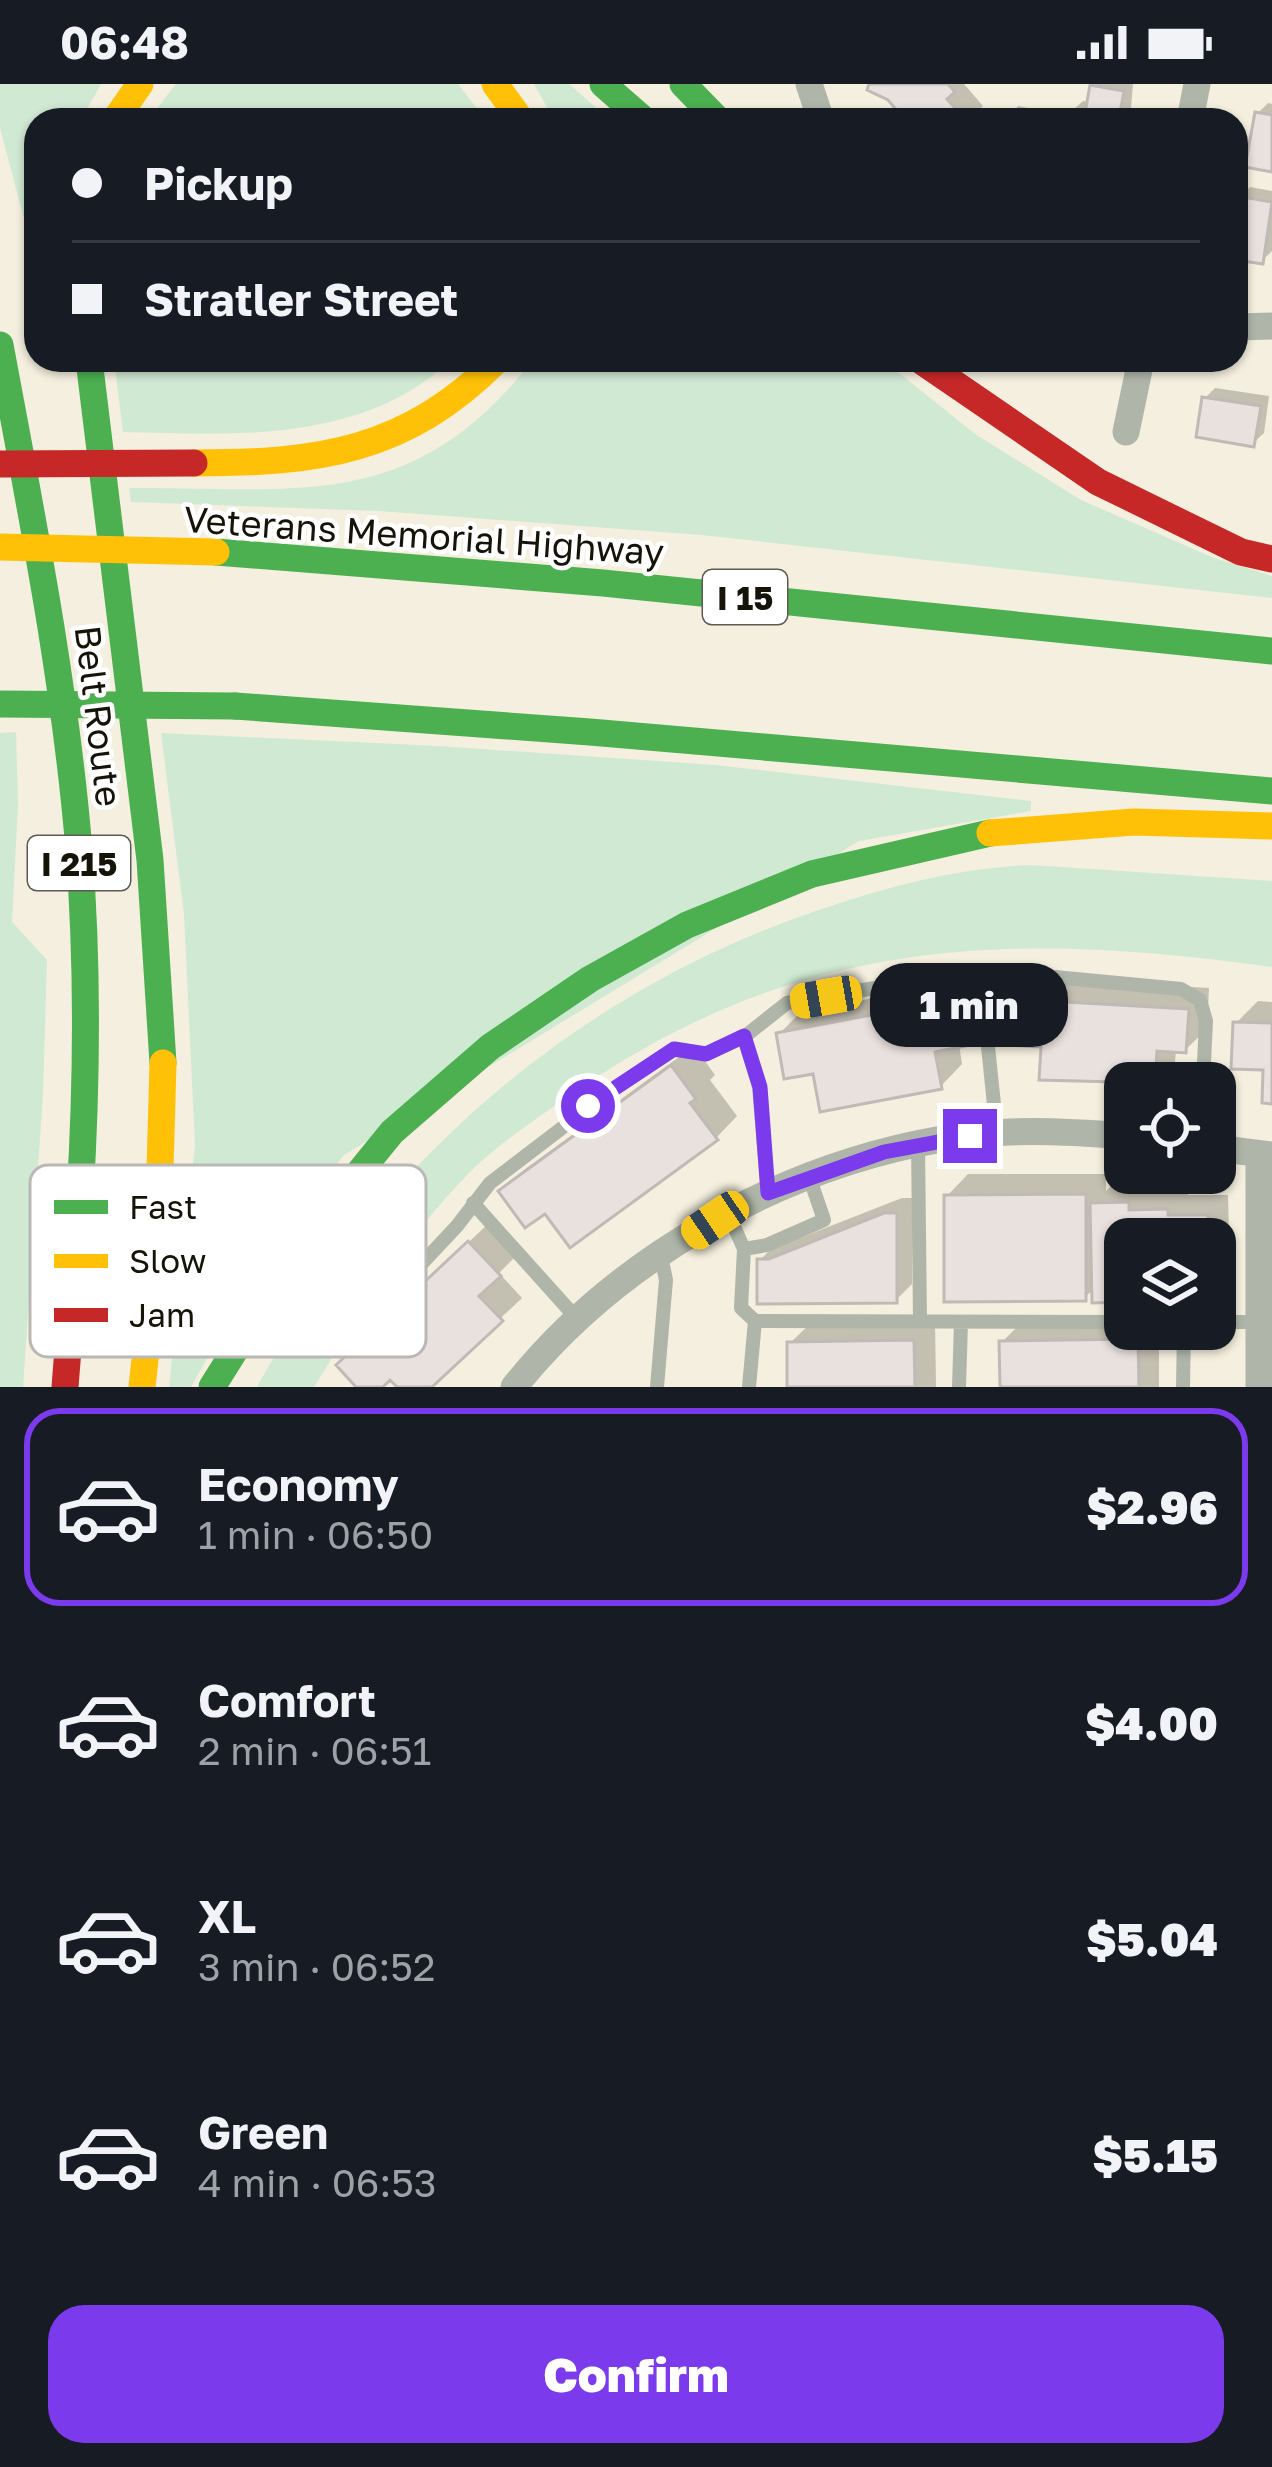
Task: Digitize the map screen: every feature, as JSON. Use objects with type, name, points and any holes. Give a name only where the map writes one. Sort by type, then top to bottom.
[{"type":"highway","points":[[603,84],[630,108]]},
{"type":"highway","points":[[683,84],[706,108]]},
{"type":"highway","name":"Belt Route","points":[[0,345],[55,644],[79,851],[84,1049],[80,1165]]},
{"type":"highway","points":[[90,372],[150,860],[164,1090],[161,1165]]},
{"type":"highway","points":[[0,464],[265,464],[327,456],[384,441],[427,420],[486,372]]},
{"type":"highway","points":[[938,372],[1098,482],[1241,552],[1272,560]]},
{"type":"highway","points":[[972,372],[1098,482]]},
{"type":"highway","name":"Veterans Memorial Highway","points":[[0,547],[216,552],[626,585],[1272,651]]},
{"type":"highway","points":[[0,704],[235,706],[1272,790]]},
{"type":"highway","points":[[365,1165],[392,1132],[490,1047],[590,980],[687,925],[812,874],[983,833],[1134,822],[1272,826]]},
{"type":"highway","name":"Belt Route","points":[[65,1387],[68,1357]]},
{"type":"highway","points":[[142,1387],[145,1357]]},
{"type":"highway","points":[[212,1387],[231,1357]]},
{"type":"street","points":[[1126,432],[1138,372]]},
{"type":"street","points":[[514,1387],[616,1288],[728,1213],[768,1193],[808,1176],[918,1144],[997,1133],[1104,1134]]},
{"type":"street","points":[[1264,1377],[1259,1322],[1265,1155]]},
{"type":"lane","points":[[980,970],[997,1133]]},
{"type":"lane","points":[[588,1106],[674,1049],[706,1054],[744,1036],[787,1003],[980,970],[1181,989],[1200,1000],[1206,1021],[1204,1062]]},
{"type":"lane","points":[[744,1036],[760,1087],[768,1193]]},
{"type":"lane","points":[[426,1256],[490,1183],[562,1128]]},
{"type":"lane","points":[[918,1144],[920,1321]]},
{"type":"lane","points":[[744,1249],[767,1245],[824,1220],[808,1176]]},
{"type":"lane","points":[[473,1203],[579,1321]]},
{"type":"lane","points":[[728,1213],[744,1249],[741,1308],[755,1322],[1104,1322]]},
{"type":"lane","points":[[658,1387],[666,1280],[661,1256]]},
{"type":"lane","points":[[749,1387],[755,1322]]},
{"type":"lane","points":[[959,1387],[961,1322]]},
{"type":"lane","points":[[1236,1322],[1259,1322]]},
{"type":"lane","points":[[1183,1387],[1184,1350]]},
{"type":"green space","points":[[0,84],[101,84],[88,108],[24,108],[24,219],[0,128]]},
{"type":"green space","points":[[176,84],[458,84],[477,108],[157,108]]},
{"type":"green space","points":[[534,84],[569,84],[596,108],[547,108]]},
{"type":"green space","points":[[116,372],[435,372],[379,407],[338,420],[253,432],[123,432]]},
{"type":"green space","points":[[522,372],[898,372],[975,434],[1081,500],[1214,558],[1272,576],[1272,598],[702,535],[380,511],[131,502],[129,488],[301,488],[350,481],[398,468],[443,445],[488,410]]},
{"type":"green space","points":[[16,732],[12,922],[47,960],[38,1165],[30,1165],[30,1285],[23,1387],[0,1387],[0,733]]},
{"type":"green space","points":[[161,733],[715,765],[1031,801],[1031,811],[859,841],[344,1155],[336,1165],[193,1165],[184,914]]},
{"type":"green space","points":[[1031,865],[1272,881],[1272,967],[1085,949],[996,950],[910,957],[826,974],[743,1001],[660,1040],[576,1091],[468,1174],[426,1222],[426,1165],[419,1165],[422,1161],[489,1098],[562,1041],[640,991],[722,948],[810,913],[864,895],[975,870]]},
{"type":"green space","points":[[172,1357],[208,1357],[191,1387],[169,1387]]},
{"type":"green space","points":[[275,1357],[333,1357],[314,1387],[257,1387]]},
{"type":"building","points":[[869,84],[948,84],[955,92],[947,99],[955,108],[895,108],[867,90]]},
{"type":"building","points":[[1090,85],[1124,91],[1121,108],[1086,108]]},
{"type":"building","points":[[1255,112],[1272,115],[1272,172],[1248,168]]},
{"type":"building","points":[[1248,198],[1272,202],[1263,264],[1248,262]]},
{"type":"building","points":[[1202,397],[1261,406],[1254,447],[1196,437]]},
{"type":"building","points":[[956,999],[965,1046],[935,1052],[942,1089],[820,1112],[813,1074],[784,1079],[776,1033]]},
{"type":"building","points":[[1013,999],[1189,1009],[1186,1053],[1157,1051],[1156,1062],[1104,1062],[1104,1082],[1039,1080],[1041,1047],[1010,1045]]},
{"type":"building","points":[[1233,1022],[1272,1023],[1272,1104],[1262,1103],[1263,1070],[1236,1069],[1236,1062],[1231,1062]]},
{"type":"building","points":[[671,1065],[696,1099],[690,1103],[718,1140],[570,1248],[545,1214],[525,1228],[498,1191]]},
{"type":"building","points":[[1086,1194],[1086,1301],[944,1302],[944,1195]]},
{"type":"building","points":[[1129,1202],[1129,1210],[1168,1209],[1168,1215],[1208,1218],[1104,1218],[1104,1303],[1092,1303],[1090,1203]]},
{"type":"building","points":[[884,1213],[897,1213],[897,1303],[757,1304],[757,1259],[769,1259]]},
{"type":"building","points":[[468,1241],[501,1276],[479,1296],[503,1321],[432,1387],[397,1387],[390,1380],[383,1387],[356,1387],[336,1365],[345,1357],[426,1357],[426,1280]]},
{"type":"building","points":[[1104,1339],[1104,1350],[1138,1350],[1139,1387],[1000,1387],[999,1341]]},
{"type":"building","points":[[914,1340],[915,1387],[787,1387],[787,1342]]},
{"type":"traffic: fast","points":[[603,84],[630,108]]},
{"type":"traffic: fast","points":[[683,84],[706,108]]},
{"type":"traffic: fast","points":[[0,345],[35,533],[73,786],[84,936],[81,1165]]},
{"type":"traffic: fast","points":[[90,372],[150,860],[163,1063]]},
{"type":"traffic: fast","points":[[216,552],[603,583],[1272,651]]},
{"type":"traffic: fast","points":[[0,704],[235,706]]},
{"type":"traffic: fast","points":[[235,706],[1272,791]]},
{"type":"traffic: fast","points":[[365,1165],[392,1132],[490,1047],[590,979],[687,925],[812,874],[990,833]]},
{"type":"traffic: fast","points":[[212,1387],[231,1357]]},
{"type":"traffic: slow","points":[[123,108],[140,84]]},
{"type":"traffic: slow","points":[[495,84],[512,108]]},
{"type":"traffic: slow","points":[[194,463],[281,460],[358,446],[429,415],[484,372]]},
{"type":"traffic: slow","points":[[0,547],[216,552]]},
{"type":"traffic: slow","points":[[990,833],[1134,822],[1272,826]]},
{"type":"traffic: slow","points":[[160,1165],[163,1063]]},
{"type":"traffic: slow","points":[[142,1387],[145,1357]]},
{"type":"traffic: jam","points":[[938,372],[1098,482],[1241,552],[1272,559]]},
{"type":"traffic: jam","points":[[0,464],[194,463]]},
{"type":"traffic: jam","points":[[65,1387],[67,1357]]},
{"type":"route","points":[[588,1106],[674,1049],[706,1054],[744,1036],[760,1087],[768,1193],[884,1152],[970,1136]]}]
